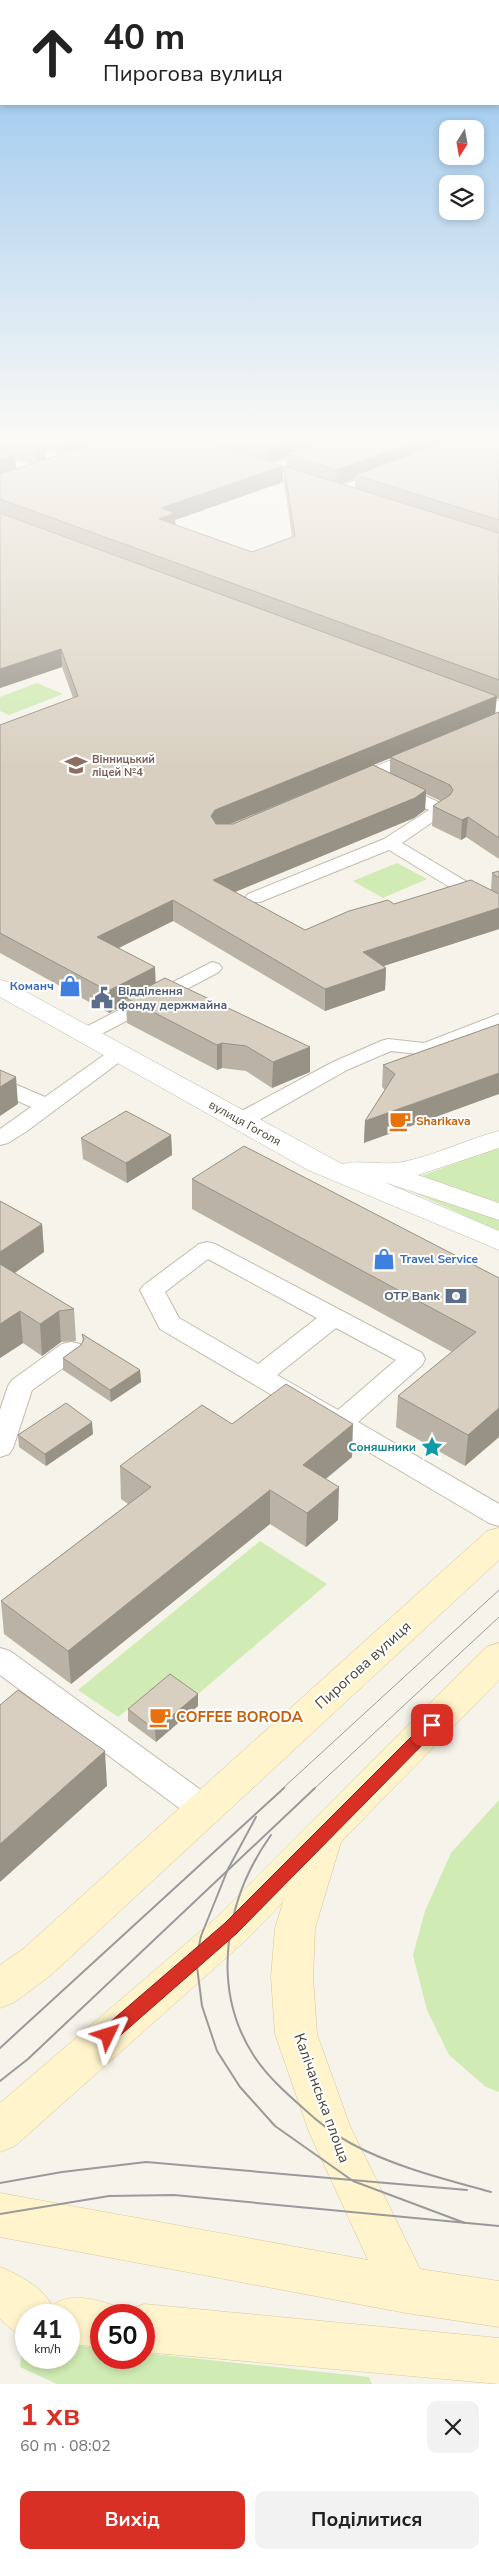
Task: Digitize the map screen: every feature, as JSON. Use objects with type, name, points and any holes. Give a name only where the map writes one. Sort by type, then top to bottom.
[{"type":"main road","name":"Пирогова вулиця","points":[[204,1810],[499,1540]]},
{"type":"main road","points":[[0,2131],[230,1928],[499,1657]]},
{"type":"main road","points":[[0,1989],[37,1962],[204,1810]]},
{"type":"main road","name":"Калічанська площа","points":[[325,1834],[295,1928],[292,1977],[296,2034],[331,2132],[352,2181],[406,2290]]},
{"type":"main road","points":[[0,2012],[37,1962]]},
{"type":"main road","points":[[0,2215],[406,2290],[499,2304]]},
{"type":"main road","points":[[0,2290],[18,2304]]},
{"type":"main road","points":[[0,2315],[15,2316]]},
{"type":"main road","points":[[155,2329],[499,2362]]},
{"type":"street","points":[[444,687],[496,718]]},
{"type":"street","points":[[334,790],[444,744]]},
{"type":"street","name":"вулиця Гоголя","points":[[0,987],[318,1164],[499,1241]]},
{"type":"street","points":[[332,1169],[383,1173],[411,1169],[499,1139]]},
{"type":"street","points":[[383,1173],[499,1212]]},
{"type":"lane","points":[[254,898],[390,843],[441,810],[370,775]]},
{"type":"lane","points":[[390,843],[499,909]]},
{"type":"lane","points":[[438,897],[466,888]]},
{"type":"lane","points":[[85,1035],[212,968]]},
{"type":"lane","points":[[242,1120],[340,1066],[388,1045],[426,1049],[499,1020]]},
{"type":"lane","points":[[0,1138],[118,1054]]},
{"type":"lane","points":[[3,1086],[46,1106]]},
{"type":"lane","points":[[340,1423],[413,1359],[207,1249],[152,1290],[169,1323],[499,1516]]},
{"type":"lane","points":[[260,1376],[334,1317]]},
{"type":"lane","points":[[0,1448],[20,1386],[71,1350]]},
{"type":"lane","points":[[0,1658],[204,1810]]},
{"type":"green space","points":[[37,683],[63,694],[9,715],[0,711],[0,697]]},
{"type":"green space","points":[[397,863],[427,879],[383,898],[353,881]]},
{"type":"green space","points":[[499,1147],[499,1205],[421,1176]]},
{"type":"green space","points":[[416,1190],[499,1219],[499,1231],[413,1192]]},
{"type":"green space","points":[[260,1541],[327,1584],[197,1695],[168,1676],[118,1717],[78,1690]]},
{"type":"green space","points":[[499,1800],[499,2092],[486,2087],[449,2055],[427,2010],[413,1955],[425,1911],[451,1853]]},
{"type":"green space","points":[[80,2346],[90,2347],[90,2369],[155,2369],[155,2354],[369,2377],[372,2384],[57,2384],[24,2369],[80,2369]]},
{"type":"building","points":[[0,545],[88,545],[497,696],[215,810],[211,816],[216,824],[233,824],[373,765],[426,790],[415,798],[213,880],[305,930],[349,911],[388,900],[394,904],[471,880],[499,894],[499,908],[363,952],[386,968],[325,989],[173,900],[97,937],[155,967],[108,991],[0,933],[0,725],[78,696],[61,649],[0,669]]},
{"type":"building","points":[[128,545],[233,545],[252,552],[270,545],[499,545],[499,680]]},
{"type":"building","points":[[499,712],[499,838],[468,817],[462,820],[433,806],[450,795],[453,790],[450,785],[390,757]]},
{"type":"building","points":[[499,871],[499,878],[492,873]]},
{"type":"building","points":[[165,978],[310,1047],[273,1062],[246,1046],[222,1043],[217,1045],[126,998]]},
{"type":"building","points":[[499,1024],[499,1073],[365,1121],[395,1074],[383,1065]]},
{"type":"building","points":[[0,1070],[16,1077],[0,1087]]},
{"type":"building","points":[[126,1111],[171,1135],[126,1163],[81,1138]]},
{"type":"building","points":[[244,1146],[499,1278],[499,1408],[468,1435],[398,1396],[476,1332],[192,1179]]},
{"type":"building","points":[[0,1201],[42,1224],[0,1252]]},
{"type":"building","points":[[0,1264],[74,1309],[59,1311],[40,1324],[20,1311],[0,1324]]},
{"type":"building","points":[[82,1334],[140,1370],[110,1390],[63,1358],[81,1345],[84,1339]]},
{"type":"building","points":[[286,1384],[353,1424],[303,1465],[339,1487],[307,1513],[270,1490],[68,1651],[1,1601],[151,1487],[120,1466],[202,1405],[232,1424]]},
{"type":"building","points":[[66,1403],[92,1422],[45,1454],[18,1435]]},
{"type":"building","points":[[170,1674],[198,1694],[155,1730],[128,1709]]},
{"type":"building","points":[[18,1690],[105,1751],[0,1844],[0,1705]]},
{"type":"tram line","points":[[282,1789],[499,1590]]},
{"type":"tram line","points":[[314,1789],[499,1617]]},
{"type":"tram line","points":[[0,2048],[284,1788]]},
{"type":"tram line","points":[[227,1871],[315,1788]]},
{"type":"tram line","points":[[227,1871],[256,1817]]},
{"type":"tram line","points":[[271,1835],[243,1886],[234,1914],[229,1943],[228,1972],[231,2001],[240,2029],[254,2056],[270,2077],[290,2096],[320,2123],[345,2140],[402,2166],[491,2192]]},
{"type":"tram line","points":[[0,2081],[28,2059],[227,1871]]},
{"type":"tram line","points":[[227,1871],[201,1936],[196,1959],[202,2006],[217,2051],[240,2087],[275,2126],[351,2180]]},
{"type":"tram line","points":[[0,2183],[62,2172],[146,2162],[351,2180]]},
{"type":"tram line","points":[[351,2180],[467,2190]]},
{"type":"tram line","points":[[351,2180],[464,2223]]},
{"type":"tram line","points":[[0,2214],[109,2196],[174,2195],[464,2223]]},
{"type":"tram line","points":[[464,2223],[499,2226]]},
{"type":"place","name":"Вінницький ліцей №4","points":[[76,765]]},
{"type":"place","name":"Команч","points":[[70,986]]},
{"type":"place","name":"Відділення фонду держмайна","points":[[102,998]]},
{"type":"place","name":"Sharikava","points":[[400,1121]]},
{"type":"place","name":"Travel Service","points":[[384,1259]]},
{"type":"place","name":"OTP Bank","points":[[456,1296]]},
{"type":"place","name":"Соняшники","points":[[432,1447]]},
{"type":"place","name":"COFFEE BORODA","points":[[160,1717]]},
{"type":"route","points":[[108,2035],[230,1928],[432,1725]]}]
